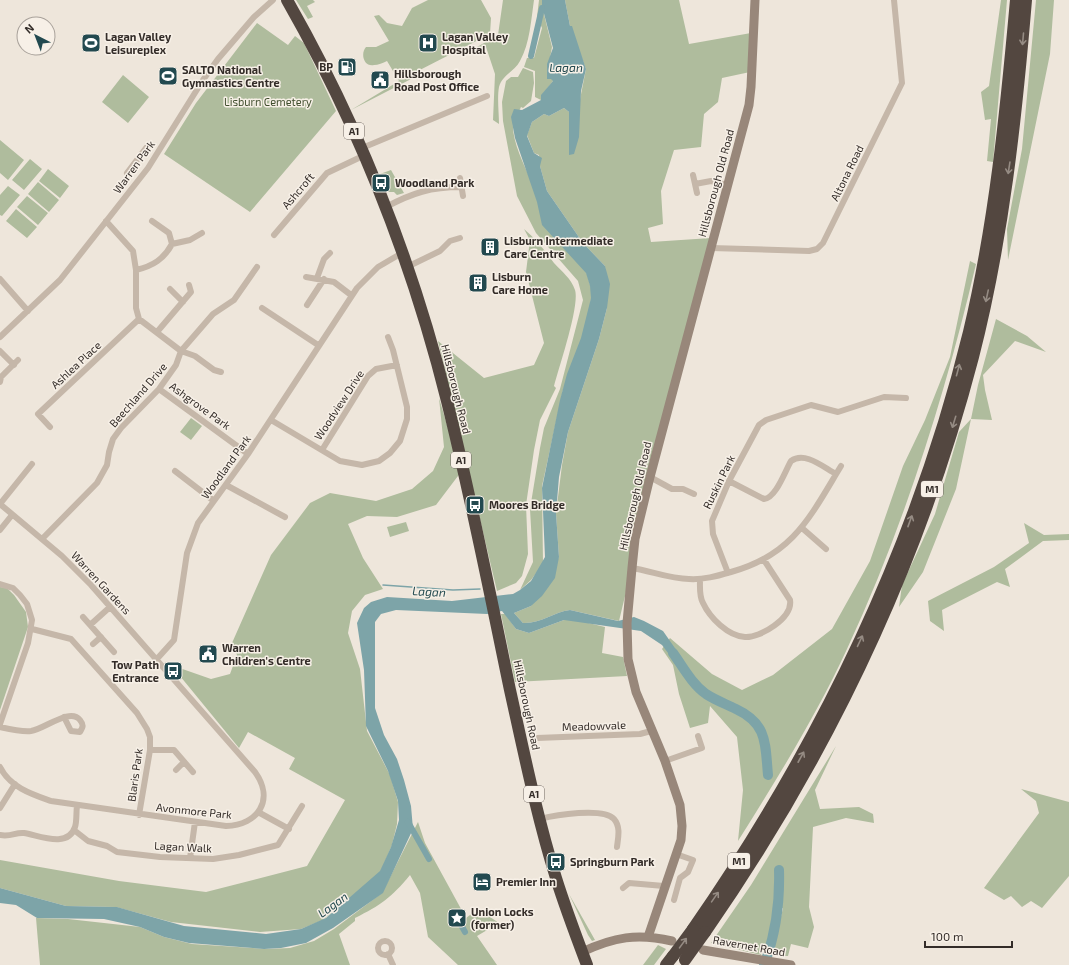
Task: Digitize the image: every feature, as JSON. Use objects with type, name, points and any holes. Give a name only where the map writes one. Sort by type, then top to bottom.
[{"type":"highway","name":"Hillsborough Road","points":[[287,0],[310,41],[363,152],[386,207],[429,334],[469,495],[486,581],[540,819],[556,879],[586,965]]},
{"type":"highway","name":"M1","points":[[676,962],[693,929],[758,832],[844,678],[886,584],[921,491],[955,382],[969,331],[996,185],[1003,134],[1016,0]]},
{"type":"highway","name":"M1","points":[[676,962],[705,932],[761,850],[784,812],[840,709],[892,596],[938,475],[973,356],[987,295],[1010,163],[1026,0]]},
{"type":"street","name":"Warren Park","points":[[0,337],[60,280],[148,168],[203,80],[218,59],[254,17],[273,0]]},
{"type":"street","name":"Hillsborough Old Road","points":[[648,937],[664,886],[681,840],[681,816],[680,805],[665,762],[651,731],[631,673],[627,636],[635,539],[748,105],[752,72],[756,0]]},
{"type":"street","name":"Altona Road","points":[[711,248],[809,251],[817,249],[823,243],[902,83],[894,0]]},
{"type":"street","name":"Ashcroft","points":[[274,235],[327,173],[363,152],[487,96]]},
{"type":"street","points":[[127,173],[146,148]]},
{"type":"street","points":[[137,160],[148,168]]},
{"type":"street","points":[[693,175],[697,193]]},
{"type":"street","points":[[460,178],[463,196]]},
{"type":"street","points":[[695,184],[711,181],[727,185]]},
{"type":"street","points":[[386,207],[421,191],[439,187],[461,187]]},
{"type":"street","points":[[106,221],[133,251],[136,270],[136,308],[140,319],[181,351],[195,356],[214,370],[221,372]]},
{"type":"street","points":[[152,221],[169,234],[172,244]]},
{"type":"street","points":[[136,270],[149,267],[162,258],[172,244],[190,240],[202,233]]},
{"type":"street","points":[[407,267],[440,251],[450,241],[460,238]]},
{"type":"street","name":"Woodland Park","points":[[156,660],[174,640],[189,548],[198,523],[271,420],[351,295],[369,274],[402,253]]},
{"type":"street","points":[[316,278],[318,270],[328,255],[332,261]]},
{"type":"street","name":"Beechland Drive","points":[[42,539],[98,483],[107,465],[113,439],[159,389],[176,365],[181,351],[213,314],[234,300],[257,268]]},
{"type":"street","points":[[306,277],[334,282],[351,295]]},
{"type":"street","points":[[0,279],[28,310]]},
{"type":"street","points":[[307,305],[324,279]]},
{"type":"street","points":[[157,332],[191,292],[189,285]]},
{"type":"street","points":[[170,289],[183,302]]},
{"type":"street","points":[[262,308],[318,346]]},
{"type":"street","name":"Ashlea Place","points":[[50,426],[38,414],[140,319]]},
{"type":"street","points":[[271,420],[340,461],[362,465],[379,462],[400,441],[407,419],[407,407],[397,365],[388,337]]},
{"type":"street","points":[[0,351],[16,363],[1,377],[0,382]]},
{"type":"street","name":"Woodview Drive","points":[[322,450],[368,376],[376,369],[397,365]]},
{"type":"street","name":"Ashgrove Park","points":[[159,389],[248,454]]},
{"type":"street","name":"Ruskin Park","points":[[728,573],[713,534],[712,521],[729,481],[759,425],[766,420],[811,405],[838,412],[884,397],[906,398]]},
{"type":"street","points":[[729,481],[764,499],[774,494],[791,461],[795,458],[804,457],[836,474]]},
{"type":"street","points":[[0,504],[32,464]]},
{"type":"street","points":[[632,568],[687,579],[700,579],[747,568],[764,560],[786,545],[802,528],[841,466]]},
{"type":"street","points":[[175,471],[214,501]]},
{"type":"street","points":[[650,477],[672,489],[684,489],[694,494]]},
{"type":"street","points":[[226,485],[286,517]]},
{"type":"street","name":"Warren Gardens","points":[[0,504],[74,568],[259,777],[265,792],[262,806],[258,812]]},
{"type":"street","points":[[0,530],[12,515]]},
{"type":"street","points":[[802,528],[826,549]]},
{"type":"street","points":[[700,579],[700,595],[703,603],[719,624],[735,635],[752,637],[777,624],[784,618],[790,604],[790,600],[764,560]]},
{"type":"street","points":[[0,584],[13,588],[27,604],[31,613],[32,629],[0,726],[30,731],[64,717]]},
{"type":"street","points":[[90,625],[110,607]]},
{"type":"street","points":[[83,617],[114,652]]},
{"type":"street","name":"Blaris Park","points":[[32,629],[68,637],[74,641],[137,713],[147,728],[150,737],[150,750],[139,815]]},
{"type":"street","points":[[93,644],[101,637]]},
{"type":"street","name":"Meadowvale","points":[[537,738],[640,734],[651,731]]},
{"type":"street","points":[[665,762],[702,748],[698,736]]},
{"type":"street","points":[[150,750],[174,750],[193,772]]},
{"type":"street","points":[[176,770],[184,762]]},
{"type":"street","name":"Avonmore Park","points":[[0,767],[8,779],[15,784],[27,792],[52,802],[139,815],[238,826],[254,818],[258,812]]},
{"type":"street","points":[[0,808],[15,784]]},
{"type":"street","points":[[0,835],[8,836],[20,833],[43,838],[64,838],[74,830],[77,806]]},
{"type":"street","name":"Lagan Walk","points":[[74,830],[88,842],[107,846],[117,852],[160,857],[203,859],[225,858],[278,845],[302,806]]},
{"type":"street","points":[[258,812],[288,829]]},
{"type":"street","points":[[540,819],[565,813],[603,814],[613,818],[618,827],[617,847]]},
{"type":"street","points":[[190,858],[195,822]]},
{"type":"street","points":[[674,900],[680,878],[688,872],[693,860],[676,854]]},
{"type":"street","points":[[623,888],[627,881],[664,886]]},
{"type":"street","points":[[582,952],[619,938],[648,937],[672,942]]},
{"type":"street","name":"Ravernet Road","points":[[703,950],[791,965]]},
{"type":"street","points":[[388,954],[393,965]]},
{"type":"green space","points":[[296,0],[313,0],[315,2],[307,6],[313,17],[308,19]]},
{"type":"green space","name":"Lagan Valley Hospital","points":[[428,0],[481,0],[491,18],[490,34],[414,73],[413,78],[351,110],[399,81],[387,61],[376,65],[371,65],[365,62],[363,53],[366,47],[376,47],[389,41],[374,16],[379,15],[387,23],[402,26],[412,8]]},
{"type":"green space","points":[[503,0],[534,0],[530,31],[526,47],[518,64],[503,79],[499,87],[499,124],[493,120],[495,74],[486,47],[478,51],[477,47],[498,35]]},
{"type":"green space","points":[[539,0],[542,0],[542,6],[552,47],[550,58],[553,81],[542,95],[541,100],[535,97],[535,71],[524,67],[527,58],[534,58],[542,28],[537,17]]},
{"type":"green space","points":[[565,0],[679,0],[689,44],[751,33],[750,72],[722,78],[718,102],[704,114],[701,147],[674,150],[661,191],[663,224],[648,228],[651,242],[711,238],[619,621],[570,610],[535,622],[523,623],[514,613],[531,606],[559,557],[556,513],[568,432],[599,339],[607,308],[605,266],[583,243],[547,191],[540,166],[539,155],[534,153],[527,135],[532,122],[544,114],[549,116],[564,108],[569,112],[569,155],[586,69],[570,26]]},
{"type":"green space","points":[[1001,0],[1007,0],[993,162],[987,161],[991,119],[985,120],[981,92],[989,86]]},
{"type":"green space","points":[[1036,0],[1054,0],[1050,54],[1008,260],[1007,229],[1022,149]]},
{"type":"green space","name":"Lisburn Cemetery","points":[[257,23],[288,45],[295,36],[304,43],[336,111],[250,212],[164,154],[196,103]]},
{"type":"green space","points":[[523,68],[533,72],[534,83],[531,101],[523,108],[521,107],[513,121],[515,138],[530,178],[554,221],[587,274],[592,292],[589,313],[581,343],[563,390],[542,486],[543,564],[531,580],[520,590],[533,562],[530,509],[544,428],[560,389],[583,300],[578,281],[536,233],[517,196],[503,121],[502,102],[506,81],[511,77],[518,77]]},
{"type":"green space","points":[[123,75],[149,97],[128,123],[102,102]]},
{"type":"green space","points":[[0,140],[24,160],[8,180],[0,173]]},
{"type":"green space","points":[[30,159],[42,169],[24,190],[12,180]]},
{"type":"green space","points":[[48,169],[69,186],[60,198],[39,181]]},
{"type":"green space","points":[[391,170],[404,193],[397,195],[394,192],[389,192],[380,174]]},
{"type":"green space","points":[[38,182],[59,200],[49,212],[28,194]]},
{"type":"green space","points":[[8,186],[20,195],[2,216],[0,215],[0,195]]},
{"type":"green space","points":[[27,196],[48,213],[38,225],[17,207]]},
{"type":"green space","points":[[16,209],[37,227],[27,238],[6,221]]},
{"type":"green space","points":[[524,229],[569,279],[575,290],[576,298],[572,322],[554,386],[556,388],[540,420],[534,450],[526,505],[528,554],[522,576],[516,583],[497,591],[438,341],[484,378],[534,365],[544,343],[526,272],[530,240]]},
{"type":"green space","points":[[970,261],[976,264],[951,363],[921,460],[887,556],[868,603],[822,699],[781,771],[738,841],[743,790],[737,737],[710,706],[708,723],[690,728],[679,694],[673,665],[662,649],[670,638],[712,674],[742,690],[773,675],[832,629],[870,561],[903,466],[925,420],[950,357]]},
{"type":"green space","points":[[996,319],[1027,336],[1046,352],[1015,341],[983,375],[992,420],[971,419],[978,385]]},
{"type":"green space","points":[[439,398],[461,472],[436,505],[397,517],[367,516],[348,524],[363,558],[383,589],[365,595],[352,611],[348,633],[360,669],[367,731],[390,775],[398,802],[397,824],[392,845],[380,873],[323,920],[301,929],[260,932],[171,922],[116,907],[66,906],[0,888],[0,860],[119,881],[206,892],[307,866],[345,800],[289,769],[295,758],[248,732],[239,748],[171,665],[211,679],[230,674],[237,655],[232,643],[271,555],[310,503],[330,493],[376,501],[412,489],[433,471],[444,447]]},
{"type":"green space","points":[[191,418],[202,426],[191,440],[180,432]]},
{"type":"green space","points":[[971,419],[956,489],[923,572],[899,607],[902,585],[935,514],[959,432]]},
{"type":"green space","points":[[406,522],[409,531],[390,537],[387,527]]},
{"type":"green space","points":[[1024,523],[1044,535],[1069,534],[1069,540],[1043,541],[1005,569],[1010,587],[997,582],[942,610],[944,631],[930,621],[928,601],[994,567],[1029,543]]},
{"type":"green space","points":[[0,587],[7,588],[26,612],[28,627],[0,710]]},
{"type":"green space","points":[[501,614],[505,614],[516,629],[529,633],[564,620],[576,620],[605,627],[602,653],[623,657],[627,676],[515,682]]},
{"type":"green space","points":[[836,746],[815,790],[820,809],[859,807],[873,814],[874,823],[846,818],[813,827],[809,907],[814,927],[808,948],[791,944],[788,956],[772,956],[783,908],[776,910],[767,942],[761,955],[711,943],[751,885]]},
{"type":"green space","points":[[1021,789],[1069,802],[1069,876],[1042,908],[1031,901],[1022,907],[1011,896],[1004,900],[984,888],[1039,813],[1036,801]]},
{"type":"green space","points":[[418,822],[425,843],[466,918],[478,909],[499,923],[477,936],[497,965],[458,965],[428,937],[420,893],[410,875],[397,890],[379,905],[355,918],[355,921],[339,934],[350,965],[40,965],[36,918],[68,919],[140,927],[164,937],[192,944],[267,949],[290,948],[314,941],[334,929],[382,893]]},
{"type":"green space","points":[[569,894],[595,940],[592,941],[588,935]]},
{"type":"green space","points":[[658,945],[666,949],[654,965],[643,965]]},
{"type":"water","name":"Lagan","points":[[542,0],[565,0],[570,26],[572,26],[586,69],[581,91],[579,137],[574,154],[569,155],[569,112],[564,108],[549,116],[544,114],[532,122],[527,136],[534,153],[542,158],[540,166],[547,191],[583,243],[605,266],[610,284],[607,308],[599,339],[568,432],[559,477],[556,513],[559,557],[555,578],[542,596],[531,606],[514,613],[523,623],[535,622],[570,610],[618,621],[634,617],[663,631],[684,661],[677,665],[662,645],[641,631],[564,620],[529,633],[516,629],[502,611],[487,614],[396,610],[381,614],[375,622],[375,708],[384,735],[397,759],[404,780],[411,806],[413,829],[383,893],[333,928],[306,943],[281,948],[264,949],[189,943],[164,937],[140,927],[104,919],[37,918],[16,905],[0,903],[0,888],[66,906],[117,907],[184,926],[266,934],[301,929],[326,918],[380,871],[391,847],[399,820],[398,801],[388,771],[366,726],[364,670],[357,623],[364,608],[371,602],[387,597],[452,601],[513,594],[531,581],[545,557],[542,488],[560,400],[567,374],[581,338],[591,298],[590,286],[586,273],[542,225],[537,202],[515,138],[511,117],[514,109],[522,110],[541,100],[541,95],[553,81],[551,79],[547,79],[547,64],[553,48],[542,6]]},
{"type":"waterway","points":[[531,56],[542,8]]},
{"type":"waterway","name":"Lagan","points":[[383,585],[453,590],[480,589]]},
{"type":"waterway","points":[[673,653],[688,675],[701,690],[713,698],[736,709],[754,721],[763,736],[768,775]]},
{"type":"waterway","points":[[408,822],[429,859]]},
{"type":"waterway","points":[[764,965],[772,942],[776,919],[779,895],[779,870]]},
{"type":"waterway","points":[[455,914],[465,932]]},
{"type":"place","name":"Lagan Valley Leisureplex","points":[[91,43]]},
{"type":"place","name":"Lagan Valley Hospital","points":[[428,43]]},
{"type":"place","name":"BP","points":[[347,67]]},
{"type":"place","name":"SALTO National Gymnastics Centre","points":[[168,76]]},
{"type":"place","name":"Hillsborough Road Post Office","points":[[380,80]]},
{"type":"place","name":"Woodland Park","points":[[381,183]]},
{"type":"place","name":"Lisburn Intermediate Care Centre","points":[[490,247]]},
{"type":"place","name":"Lisburn Care Home","points":[[478,283]]},
{"type":"place","name":"Moores Bridge","points":[[475,505]]},
{"type":"place","name":"Warren Children's Centre","points":[[208,654]]},
{"type":"place","name":"Tow Path Entrance","points":[[173,671]]},
{"type":"place","name":"Springburn Park","points":[[556,862]]},
{"type":"place","name":"Premier Inn","points":[[482,882]]},
{"type":"place","name":"Union Locks (former)","points":[[457,918]]}]
